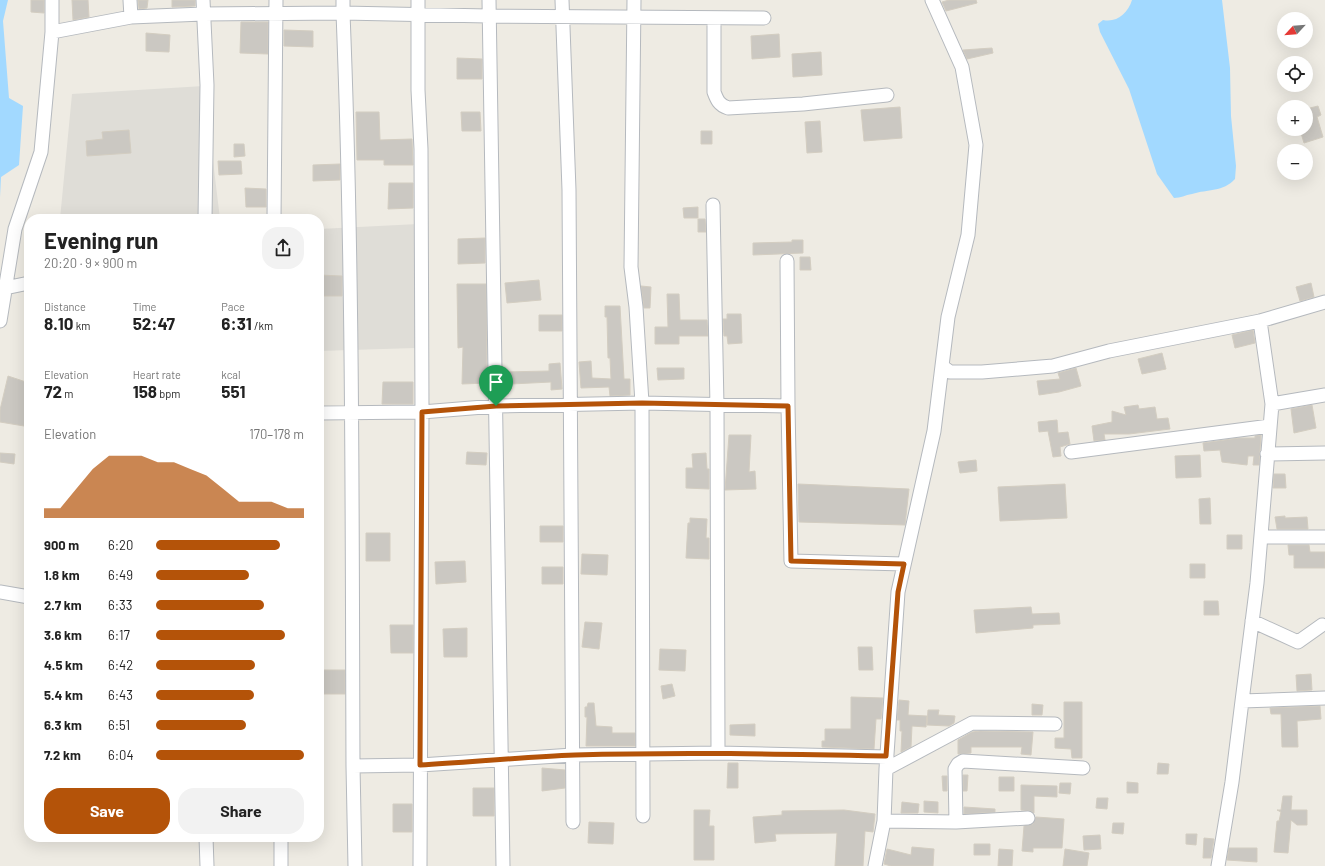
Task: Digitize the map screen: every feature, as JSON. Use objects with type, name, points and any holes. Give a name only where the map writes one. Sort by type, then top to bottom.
[{"type":"street","points":[[0,321],[15,229],[41,152],[52,32],[52,0]]},
{"type":"street","points":[[130,0],[130,17]]},
{"type":"street","points":[[203,0],[207,85],[205,214]]},
{"type":"street","points":[[274,214],[276,0]]},
{"type":"street","points":[[343,0],[349,169],[352,412],[352,766],[355,866]]},
{"type":"street","points":[[418,0],[418,90],[421,149],[422,412],[420,866]]},
{"type":"street","points":[[488,0],[503,866]]},
{"type":"street","points":[[562,0],[569,190],[573,822]]},
{"type":"street","points":[[634,0],[631,267],[636,307],[642,403],[642,816]]},
{"type":"street","points":[[875,866],[884,821],[886,763],[898,592],[934,431],[948,318],[968,235],[976,145],[962,67],[932,0]]},
{"type":"street","points":[[52,32],[130,17],[204,14],[276,15],[343,13],[488,16],[764,18]]},
{"type":"street","points":[[714,18],[714,92],[718,102],[722,106],[728,108],[803,104],[887,95]]},
{"type":"street","points":[[713,205],[717,406],[718,753]]},
{"type":"street","points":[[787,261],[791,561],[904,564]]},
{"type":"street","points":[[5,288],[24,285]]},
{"type":"street","points":[[942,366],[950,372],[982,372],[1053,366],[1109,351],[1260,320],[1325,302]]},
{"type":"street","points":[[1218,866],[1232,782],[1252,621],[1272,404],[1260,320]]},
{"type":"street","points":[[1272,404],[1325,395]]},
{"type":"street","points":[[324,413],[422,412],[496,406],[570,406],[642,403],[717,406],[788,406]]},
{"type":"street","points":[[1071,452],[1270,426]]},
{"type":"street","points":[[1267,454],[1325,453]]},
{"type":"street","points":[[1260,538],[1325,537]]},
{"type":"street","points":[[0,592],[24,596]]},
{"type":"street","points":[[1252,621],[1298,642],[1322,625]]},
{"type":"street","points":[[1242,701],[1325,698]]},
{"type":"street","points":[[352,766],[420,765],[573,755],[718,753],[886,763],[972,723],[1055,724]]},
{"type":"street","points":[[956,822],[955,769],[958,764],[963,761],[1083,768]]},
{"type":"street","points":[[884,821],[956,822],[1028,818]]},
{"type":"street","points":[[206,842],[207,866]]},
{"type":"street","points":[[281,842],[281,866]]},
{"type":"shaded area","points":[[204,86],[219,214],[60,214],[72,94]]},
{"type":"shaded area","points":[[418,224],[415,348],[324,351],[324,229]]},
{"type":"water","points":[[0,0],[8,0],[3,21],[9,98],[23,106],[19,165],[1,177],[0,197]]},
{"type":"water","points":[[1132,0],[1222,0],[1230,68],[1231,116],[1236,166],[1235,179],[1225,186],[1215,190],[1198,192],[1179,198],[1174,198],[1157,174],[1129,89],[1100,32],[1098,24],[1103,20],[1113,20],[1121,16],[1128,9]]},
{"type":"building","points":[[31,0],[44,0],[44,13],[31,12]]},
{"type":"building","points":[[72,0],[88,0],[89,17],[73,20]]},
{"type":"building","points":[[138,0],[148,0],[147,8],[139,9]]},
{"type":"building","points":[[172,0],[195,0],[195,6],[172,7]]},
{"type":"building","points":[[949,0],[976,0],[977,3],[946,11],[942,2]]},
{"type":"building","points":[[241,22],[268,22],[268,54],[240,53]]},
{"type":"building","points":[[284,30],[313,31],[313,47],[284,46]]},
{"type":"building","points":[[146,33],[170,35],[169,52],[146,51]]},
{"type":"building","points":[[779,34],[780,57],[752,59],[751,36]]},
{"type":"building","points":[[992,48],[993,53],[967,59],[963,50]]},
{"type":"building","points":[[821,52],[822,75],[793,77],[792,54]]},
{"type":"building","points":[[457,58],[482,59],[482,79],[457,79]]},
{"type":"building","points":[[1318,106],[1321,115],[1317,117],[1323,137],[1304,143],[1302,136],[1313,136],[1313,107]]},
{"type":"building","points":[[900,107],[902,138],[864,141],[861,110]]},
{"type":"building","points":[[356,112],[379,112],[380,140],[412,139],[413,165],[384,165],[384,160],[357,160]]},
{"type":"building","points":[[461,112],[480,112],[481,131],[462,131]]},
{"type":"building","points":[[820,121],[822,152],[807,153],[805,122]]},
{"type":"building","points":[[129,130],[131,153],[87,156],[86,141],[103,139],[102,132]]},
{"type":"building","points":[[701,131],[712,131],[712,144],[701,144]]},
{"type":"building","points":[[234,144],[244,144],[245,156],[234,157]]},
{"type":"building","points":[[218,161],[241,161],[242,174],[219,175]]},
{"type":"building","points":[[340,164],[340,180],[313,181],[313,165]]},
{"type":"building","points":[[389,183],[413,183],[413,208],[388,209]]},
{"type":"building","points":[[245,188],[266,189],[266,207],[246,207]]},
{"type":"building","points":[[698,207],[698,218],[684,218],[683,208]]},
{"type":"building","points":[[698,219],[705,219],[706,232],[698,232]]},
{"type":"building","points":[[485,238],[485,263],[458,264],[458,239]]},
{"type":"building","points":[[792,240],[803,240],[803,253],[753,255],[753,243],[792,242]]},
{"type":"building","points":[[800,257],[810,257],[811,270],[800,270]]},
{"type":"building","points":[[324,275],[342,276],[342,296],[324,296]]},
{"type":"building","points":[[539,280],[541,300],[507,303],[505,283]]},
{"type":"building","points":[[1311,283],[1314,297],[1300,301],[1296,287]]},
{"type":"building","points":[[457,284],[486,284],[487,383],[462,384],[463,347],[458,348]]},
{"type":"building","points":[[641,286],[651,287],[650,308],[644,308]]},
{"type":"building","points":[[667,294],[679,294],[680,320],[707,320],[708,336],[679,336],[679,344],[655,344],[655,327],[668,327]]},
{"type":"building","points":[[605,306],[620,306],[624,379],[630,379],[630,395],[610,396],[609,387],[581,388],[579,362],[591,361],[592,378],[611,379],[610,358],[608,358],[607,317],[605,317]]},
{"type":"building","points":[[727,314],[741,314],[742,343],[728,344],[727,336],[724,336],[723,319],[727,319]]},
{"type":"building","points":[[539,315],[562,315],[562,331],[539,331]]},
{"type":"building","points":[[1253,330],[1255,343],[1235,348],[1232,335]]},
{"type":"building","points":[[1162,353],[1166,369],[1142,374],[1138,359]]},
{"type":"building","points":[[560,363],[562,389],[551,390],[551,382],[503,383],[503,372],[549,371],[549,364]]},
{"type":"building","points":[[657,368],[684,368],[684,379],[658,380]]},
{"type":"building","points":[[1076,368],[1081,386],[1059,392],[1039,395],[1037,381],[1060,379],[1058,373]]},
{"type":"building","points":[[8,376],[24,381],[24,426],[0,422],[0,410]]},
{"type":"building","points":[[383,382],[413,382],[413,404],[382,404]]},
{"type":"building","points":[[1138,405],[1139,409],[1155,407],[1157,419],[1168,418],[1170,429],[1129,434],[1104,434],[1105,440],[1094,441],[1092,426],[1112,422],[1112,411],[1126,415],[1124,407]]},
{"type":"building","points":[[1312,405],[1316,428],[1294,433],[1291,409]]},
{"type":"building","points":[[1057,420],[1058,433],[1068,432],[1070,444],[1060,447],[1061,456],[1053,457],[1048,431],[1039,432],[1038,422]]},
{"type":"building","points":[[729,435],[751,435],[749,472],[755,471],[756,489],[725,490]]},
{"type":"building","points":[[1261,435],[1259,465],[1253,465],[1254,456],[1248,456],[1247,465],[1222,462],[1220,450],[1204,451],[1203,443],[1239,438],[1255,438],[1255,436]]},
{"type":"building","points":[[467,452],[487,453],[486,465],[466,464]]},
{"type":"building","points":[[0,453],[15,454],[14,464],[0,462]]},
{"type":"building","points":[[706,453],[707,469],[709,469],[709,489],[686,488],[686,468],[693,468],[692,454]]},
{"type":"building","points":[[1200,455],[1201,477],[1176,478],[1175,456]]},
{"type":"building","points":[[976,460],[977,471],[960,473],[958,462]]},
{"type":"building","points":[[1274,474],[1285,474],[1286,488],[1273,488]]},
{"type":"building","points":[[798,484],[909,489],[905,525],[799,522]]},
{"type":"building","points":[[1065,484],[1067,518],[1000,521],[998,487]]},
{"type":"building","points":[[1210,498],[1211,524],[1200,524],[1199,499]]},
{"type":"building","points":[[1285,516],[1285,518],[1307,517],[1308,529],[1277,529],[1275,517]]},
{"type":"building","points":[[690,518],[707,519],[706,538],[709,538],[709,559],[686,558],[688,523],[690,523]]},
{"type":"building","points":[[540,526],[563,526],[563,542],[540,542]]},
{"type":"building","points":[[366,533],[390,533],[390,561],[366,561]]},
{"type":"building","points":[[1227,535],[1242,535],[1242,549],[1227,549]]},
{"type":"building","points":[[1288,545],[1309,545],[1310,552],[1325,552],[1325,568],[1294,568],[1294,555],[1289,555]]},
{"type":"building","points":[[582,554],[608,555],[607,575],[581,574]]},
{"type":"building","points":[[465,561],[466,582],[436,584],[435,562]]},
{"type":"building","points":[[1190,564],[1205,564],[1205,578],[1190,578]]},
{"type":"building","points":[[542,567],[563,567],[563,584],[542,584]]},
{"type":"building","points":[[1204,601],[1218,601],[1219,615],[1204,615]]},
{"type":"building","points":[[1031,607],[1032,614],[1059,613],[1060,624],[1033,625],[1033,628],[976,633],[974,610]]},
{"type":"building","points":[[585,622],[602,623],[599,649],[582,647]]},
{"type":"building","points":[[390,625],[413,625],[413,653],[391,653]]},
{"type":"building","points":[[467,628],[467,657],[444,657],[443,629]]},
{"type":"building","points":[[858,647],[872,647],[873,670],[859,670]]},
{"type":"building","points":[[660,649],[686,650],[685,671],[659,670]]},
{"type":"building","points":[[324,670],[345,670],[345,694],[324,694]]},
{"type":"building","points":[[1311,674],[1312,690],[1297,691],[1296,675]]},
{"type":"building","points":[[672,684],[675,696],[663,699],[661,686]]},
{"type":"building","points":[[851,697],[883,698],[881,719],[876,719],[874,749],[822,747],[822,741],[825,741],[825,729],[851,729]]},
{"type":"building","points":[[899,700],[909,701],[908,715],[927,716],[926,727],[912,726],[911,747],[901,752],[902,731],[900,731],[900,720],[897,720]]},
{"type":"building","points":[[1064,702],[1082,702],[1082,758],[1072,758],[1071,749],[1055,748],[1055,738],[1064,738]]},
{"type":"building","points":[[588,703],[594,703],[596,726],[612,727],[612,733],[635,733],[635,746],[586,746],[587,717],[585,717],[585,707],[587,707]]},
{"type":"building","points":[[1032,704],[1043,705],[1042,715],[1032,715]]},
{"type":"building","points":[[1320,706],[1321,719],[1297,721],[1298,747],[1282,747],[1281,714],[1271,714],[1270,708]]},
{"type":"building","points":[[928,710],[939,710],[938,715],[955,716],[954,723],[949,726],[927,725]]},
{"type":"building","points":[[755,724],[755,736],[730,735],[730,725]]},
{"type":"building","points":[[972,732],[1033,732],[1031,755],[1021,754],[1022,747],[971,747],[971,753],[958,754],[958,740]]},
{"type":"building","points":[[728,763],[738,763],[738,788],[727,788]]},
{"type":"building","points":[[1158,763],[1169,764],[1168,774],[1157,774]]},
{"type":"building","points":[[542,768],[565,770],[565,788],[542,791]]},
{"type":"building","points":[[963,775],[968,775],[967,791],[963,791]]},
{"type":"building","points":[[942,776],[947,776],[947,791],[943,791]]},
{"type":"building","points":[[999,777],[1014,777],[1014,791],[999,791]]},
{"type":"building","points":[[1127,782],[1138,783],[1138,793],[1127,793]]},
{"type":"building","points":[[1060,783],[1071,783],[1070,794],[1059,793]]},
{"type":"building","points":[[1021,785],[1057,786],[1057,797],[1034,796],[1034,813],[1031,811],[1021,810]]},
{"type":"building","points":[[473,788],[494,788],[494,816],[473,816]]},
{"type":"building","points":[[1283,796],[1292,796],[1291,810],[1307,810],[1307,825],[1297,825],[1291,820],[1288,853],[1274,852],[1277,821],[1279,821],[1281,812],[1277,810],[1281,810]]},
{"type":"building","points":[[1097,798],[1108,798],[1107,809],[1096,808]]},
{"type":"building","points":[[924,801],[938,802],[938,813],[924,812]]},
{"type":"building","points":[[902,802],[919,804],[918,813],[901,813]]},
{"type":"building","points":[[393,804],[412,804],[412,832],[393,832]]},
{"type":"building","points":[[964,807],[995,809],[995,812],[964,814]]},
{"type":"building","points":[[694,810],[710,810],[709,826],[714,826],[714,860],[694,860]]},
{"type":"building","points":[[844,810],[875,814],[873,832],[865,831],[863,866],[835,866],[837,833],[775,834],[776,841],[755,843],[753,817],[782,815],[782,811]]},
{"type":"building","points":[[1036,817],[1064,819],[1062,848],[1033,848],[1033,852],[1022,851],[1024,826],[1033,824]]},
{"type":"building","points":[[589,822],[614,823],[613,844],[588,843]]},
{"type":"building","points":[[1113,823],[1124,823],[1123,834],[1112,833]]},
{"type":"building","points":[[1186,834],[1197,834],[1196,845],[1186,844]]},
{"type":"building","points":[[1100,835],[1101,849],[1084,850],[1083,836]]},
{"type":"building","points":[[1204,838],[1214,839],[1211,858],[1203,858]]},
{"type":"building","points":[[974,844],[990,844],[990,855],[974,855]]},
{"type":"building","points":[[912,847],[934,849],[933,866],[891,866],[884,864],[887,849],[911,855]]},
{"type":"building","points":[[1229,848],[1257,848],[1257,862],[1227,860]]},
{"type":"building","points":[[999,849],[1013,850],[1012,866],[998,866]]},
{"type":"building","points":[[1065,849],[1089,853],[1087,866],[1063,866]]},
{"type":"route","points":[[642,403],[717,406],[788,406],[791,561],[904,564],[898,592],[886,756],[718,753],[573,755],[420,765],[422,412],[496,406],[570,406],[642,403]]}]
